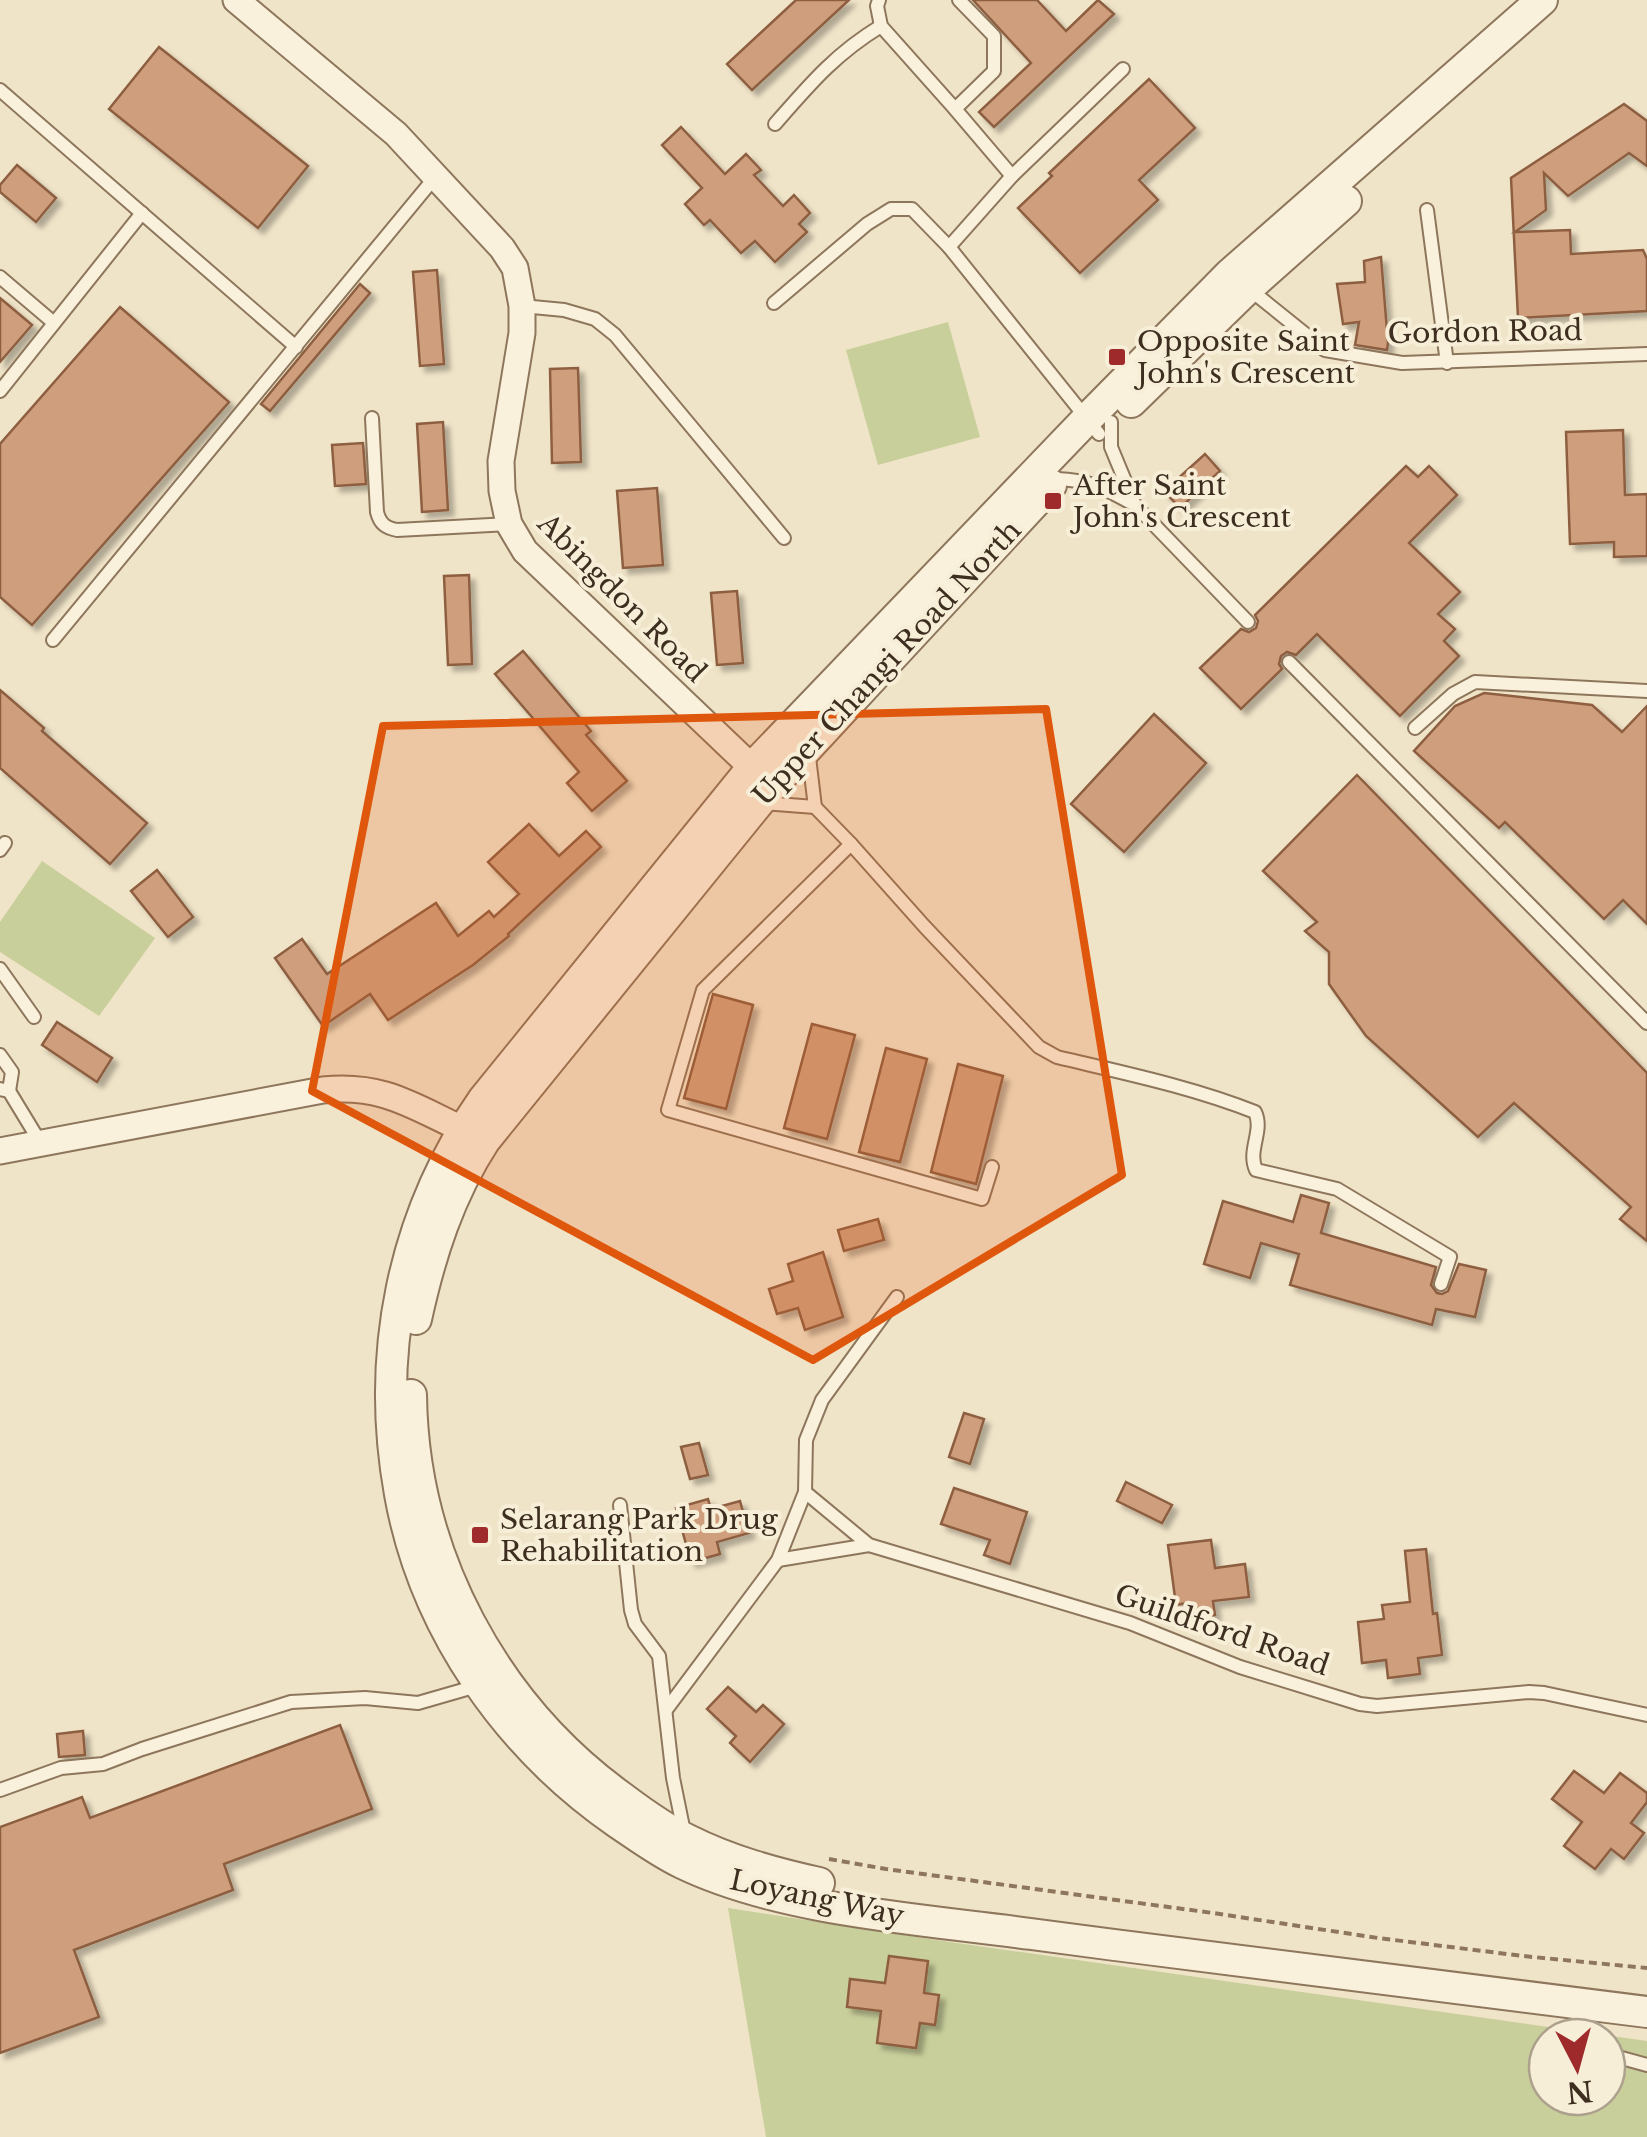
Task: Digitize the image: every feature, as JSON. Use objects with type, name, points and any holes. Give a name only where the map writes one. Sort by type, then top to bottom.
[{"type":"street","name":"Abingdon Road","points":[[236,0],[396,134],[502,248],[515,268],[522,306],[522,334],[500,461],[509,524],[526,551],[761,786]]},
{"type":"street","name":"Upper Changi Road North","points":[[442,1164],[474,1134],[482,1100],[761,786],[1098,425],[1240,281],[1542,0]]},
{"type":"street","name":"Upper Changi Road North","points":[[1240,281],[1566,0]]},
{"type":"street","name":"Upper Changi Road North","points":[[761,786],[808,747],[1057,479],[1098,425]]},
{"type":"street","points":[[0,1152],[346,1088],[392,1096],[474,1134]]},
{"type":"street","name":"Loyang Way","points":[[474,1134],[461,1180],[436,1240],[414,1328],[412,1422],[419,1476],[432,1529],[443,1565],[478,1640],[520,1703],[580,1765],[649,1817],[734,1861],[882,1896],[1647,1991]]},
{"type":"street","name":"Loyang Way","points":[[442,1164],[416,1230],[402,1282],[396,1327],[392,1433],[410,1541],[440,1618],[479,1686],[534,1751],[598,1809],[681,1862],[747,1888],[830,1906],[1647,2012]]},
{"type":"lane","points":[[879,0],[881,26],[1012,176]]},
{"type":"lane","points":[[956,109],[994,71],[994,36],[959,0]]},
{"type":"lane","points":[[775,124],[820,72],[881,26]]},
{"type":"lane","points":[[948,247],[1012,176],[1123,69]]},
{"type":"lane","points":[[0,90],[296,347]]},
{"type":"lane","points":[[54,640],[436,176]]},
{"type":"lane","points":[[774,303],[867,224],[891,209],[912,209],[1098,425],[1112,447],[1135,505]]},
{"type":"lane","points":[[1427,210],[1447,363]]},
{"type":"lane","points":[[0,391],[142,213]]},
{"type":"lane","points":[[0,277],[54,323]]},
{"type":"lane","name":"Gordon Road","points":[[1240,281],[1325,350],[1402,363],[1647,354]]},
{"type":"lane","points":[[522,306],[564,310],[595,319],[615,334],[784,538]]},
{"type":"lane","points":[[372,418],[377,512],[386,528],[509,524]]},
{"type":"lane","points":[[1057,479],[1094,484],[1135,505],[1248,622]]},
{"type":"lane","points":[[1289,662],[1647,1023]]},
{"type":"lane","points":[[1415,728],[1453,694],[1475,682],[1647,691]]},
{"type":"lane","points":[[808,747],[815,808]]},
{"type":"lane","points":[[761,786],[815,808],[1039,1046],[1057,1057],[1181,1087],[1256,1112],[1259,1124],[1252,1160],[1256,1170],[1337,1189],[1450,1256],[1442,1284]]},
{"type":"lane","points":[[851,844],[702,990],[668,1110],[982,1199],[992,1167]]},
{"type":"lane","points":[[0,969],[34,1017]]},
{"type":"lane","points":[[0,1055],[12,1072],[5,1090],[40,1142]]},
{"type":"lane","points":[[666,1710],[778,1560],[804,1492],[806,1440],[822,1400],[897,1297]]},
{"type":"lane","name":"Guildford Road","points":[[804,1492],[868,1545],[1130,1623],[1240,1667],[1368,1706],[1529,1692],[1647,1715]]},
{"type":"lane","points":[[620,1505],[631,1610],[636,1624],[659,1656],[673,1778],[686,1839]]},
{"type":"lane","points":[[778,1560],[868,1545]]},
{"type":"lane","points":[[0,1790],[61,1768],[103,1764],[291,1702],[365,1698],[418,1704],[479,1686]]},
{"type":"lane","points":[[1586,2017],[1588,2005]]},
{"type":"path","points":[[830,1859],[1378,1938],[1647,1968]]},
{"type":"highlighted area","points":[[1046,709],[1122,1175],[813,1360],[312,1091],[383,726]]},
{"type":"green space","points":[[948,322],[980,437],[878,465],[846,350]]},
{"type":"green space","points":[[42,861],[155,938],[99,1016],[0,952],[0,922]]},
{"type":"green space","points":[[728,1908],[1527,2024],[1527,2117],[1627,2117],[1627,2038],[1647,2041],[1647,2137],[766,2137]]},
{"type":"building","points":[[796,0],[849,0],[752,90],[727,64]]},
{"type":"building","points":[[973,0],[1037,0],[1066,31],[1098,0],[1114,14],[994,127],[979,112],[1031,63]]},
{"type":"building","points":[[159,47],[308,166],[258,228],[109,109]]},
{"type":"building","points":[[1149,79],[1195,128],[1139,180],[1158,200],[1080,273],[1018,208],[1052,176],[1049,173]]},
{"type":"building","points":[[1624,104],[1647,121],[1647,166],[1629,153],[1568,196],[1544,173],[1546,210],[1515,232],[1570,230],[1571,254],[1643,250],[1647,259],[1647,311],[1518,318],[1511,178]]},
{"type":"building","points":[[681,127],[725,174],[746,154],[761,170],[754,175],[783,206],[794,195],[810,213],[799,224],[807,232],[775,262],[755,241],[741,253],[710,220],[704,225],[685,204],[702,188],[662,145]]},
{"type":"building","points":[[17,165],[56,198],[36,222],[0,192],[0,185]]},
{"type":"building","points":[[1381,257],[1387,350],[1355,345],[1359,322],[1343,324],[1337,284],[1365,282],[1364,261]]},
{"type":"building","points":[[437,270],[444,364],[420,366],[413,272]]},
{"type":"building","points":[[360,284],[370,293],[270,411],[261,404]]},
{"type":"building","points":[[0,298],[32,325],[0,362]]},
{"type":"building","points":[[120,307],[229,402],[32,625],[0,597],[0,444]]},
{"type":"building","points":[[578,368],[581,462],[552,463],[550,369]]},
{"type":"building","points":[[443,422],[448,510],[422,512],[417,424]]},
{"type":"building","points":[[1623,430],[1625,495],[1647,494],[1647,556],[1614,557],[1614,542],[1570,544],[1566,432]]},
{"type":"building","points":[[363,443],[366,484],[335,486],[332,445]]},
{"type":"building","points":[[1205,454],[1220,471],[1180,508],[1164,491]]},
{"type":"building","points":[[1406,466],[1418,477],[1429,466],[1457,495],[1409,543],[1460,592],[1438,614],[1455,629],[1444,641],[1459,656],[1400,716],[1317,634],[1296,655],[1287,652],[1281,656],[1282,669],[1241,709],[1200,668],[1241,629],[1249,632],[1256,628],[1255,615]]},
{"type":"building","points":[[657,488],[663,565],[623,568],[617,491]]},
{"type":"building","points":[[469,575],[472,664],[448,665],[444,576]]},
{"type":"building","points":[[737,591],[743,663],[717,665],[711,593]]},
{"type":"building","points":[[523,651],[591,731],[586,735],[627,781],[592,811],[567,783],[579,772],[495,674]]},
{"type":"building","points":[[0,690],[147,823],[110,864],[0,768]]},
{"type":"building","points":[[1484,693],[1592,705],[1622,732],[1647,706],[1647,924],[1623,900],[1604,919],[1505,822],[1499,828],[1414,751],[1455,706]]},
{"type":"building","points":[[1154,714],[1206,763],[1124,852],[1071,804]]},
{"type":"building","points":[[1357,775],[1647,1073],[1647,1241],[1620,1219],[1631,1207],[1514,1103],[1478,1137],[1366,1036],[1329,984],[1329,952],[1305,931],[1317,922],[1263,871]]},
{"type":"building","points":[[529,824],[559,856],[586,831],[601,847],[509,936],[473,965],[388,1020],[370,994],[323,1026],[275,958],[302,939],[327,974],[436,903],[458,936],[489,911],[494,917],[519,894],[488,862]]},
{"type":"building","points":[[157,870],[193,917],[168,937],[131,891]]},
{"type":"building","points":[[713,994],[753,1005],[726,1109],[684,1098]]},
{"type":"building","points":[[57,1022],[112,1058],[97,1082],[42,1045]]},
{"type":"building","points":[[812,1024],[855,1035],[827,1139],[784,1128]]},
{"type":"building","points":[[886,1048],[927,1059],[900,1162],[859,1152]]},
{"type":"building","points":[[958,1064],[1003,1076],[976,1184],[931,1172]]},
{"type":"building","points":[[1301,1195],[1329,1203],[1321,1233],[1436,1267],[1431,1285],[1437,1293],[1448,1291],[1459,1264],[1486,1270],[1475,1317],[1436,1309],[1432,1325],[1290,1285],[1299,1254],[1261,1243],[1250,1278],[1204,1264],[1223,1201],[1293,1222]]},
{"type":"building","points":[[878,1219],[884,1240],[844,1251],[838,1230]]},
{"type":"building","points":[[823,1252],[843,1317],[805,1330],[798,1308],[777,1314],[769,1289],[793,1281],[788,1264]]},
{"type":"building","points":[[964,1413],[984,1419],[970,1464],[949,1457]]},
{"type":"building","points":[[699,1443],[708,1475],[690,1479],[681,1447]]},
{"type":"building","points":[[1126,1482],[1172,1505],[1162,1523],[1117,1501]]},
{"type":"building","points":[[954,1488],[1027,1512],[1010,1564],[984,1555],[990,1540],[941,1524]]},
{"type":"building","points":[[708,1499],[711,1509],[740,1501],[749,1533],[717,1542],[720,1554],[691,1562],[676,1508]]},
{"type":"building","points":[[1211,1540],[1215,1568],[1245,1564],[1249,1597],[1213,1601],[1215,1615],[1189,1619],[1187,1603],[1176,1605],[1168,1545]]},
{"type":"building","points":[[1426,1549],[1442,1655],[1418,1658],[1420,1674],[1388,1678],[1386,1660],[1362,1663],[1358,1622],[1384,1619],[1382,1605],[1410,1602],[1405,1551]]},
{"type":"building","points":[[728,1687],[756,1712],[763,1705],[784,1724],[750,1762],[730,1743],[736,1736],[707,1709]]},
{"type":"building","points":[[340,1725],[372,1809],[224,1864],[233,1890],[74,1950],[99,2017],[0,2053],[0,1827],[82,1797],[90,1818]]},
{"type":"building","points":[[83,1731],[85,1755],[59,1757],[57,1734]]},
{"type":"building","points":[[1574,1771],[1604,1793],[1620,1773],[1647,1793],[1647,1802],[1631,1823],[1644,1833],[1624,1859],[1611,1849],[1595,1869],[1564,1846],[1582,1822],[1552,1799]]},
{"type":"building","points":[[889,1956],[928,1961],[924,1993],[939,1995],[935,2025],[920,2023],[916,2048],[877,2043],[881,2011],[847,2007],[850,1979],[885,1983]]},
{"type":"place","name":"Opposite Saint John's Crescent","points":[[1117,357]]},
{"type":"place","name":"After Saint John's Crescent","points":[[1053,501]]},
{"type":"place","name":"Selarang Park Drug Rehabilitation","points":[[480,1535]]}]
